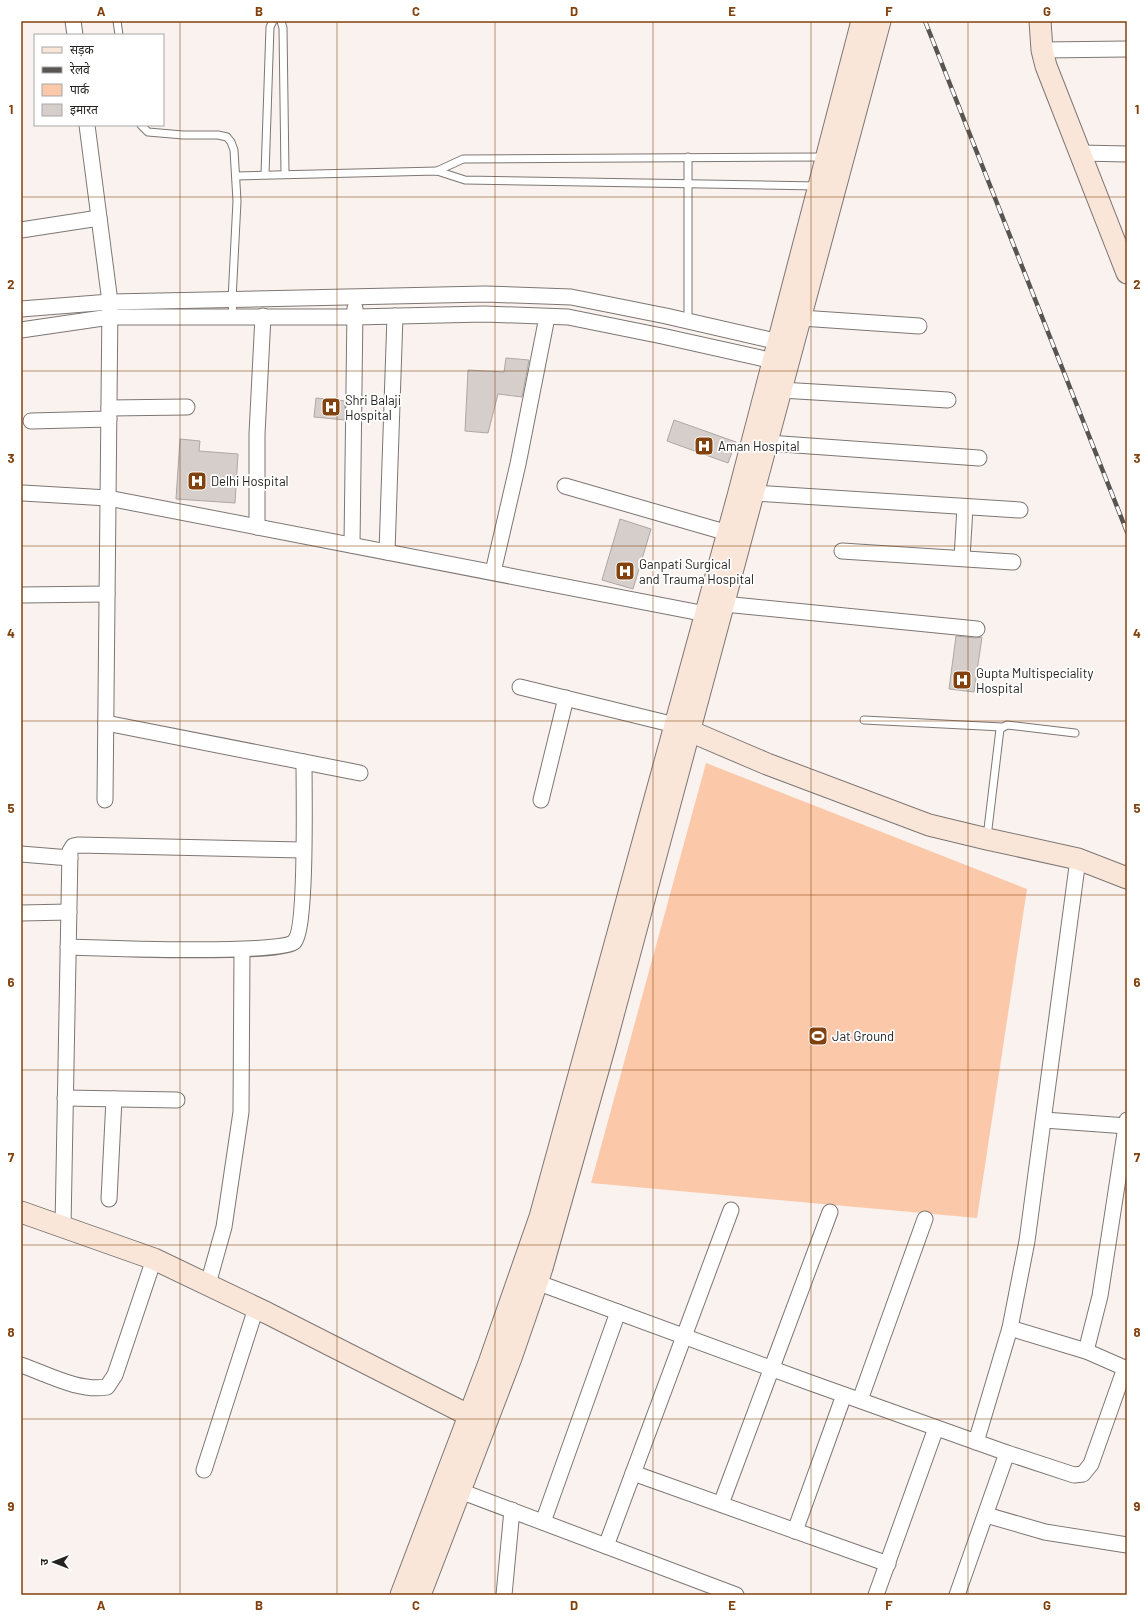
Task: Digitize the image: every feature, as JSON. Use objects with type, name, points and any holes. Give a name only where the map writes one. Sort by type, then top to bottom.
[{"type":"main road","points":[[835,157],[862,21]]},
{"type":"main road","points":[[683,728],[706,614],[728,533],[783,353],[835,157],[880,21]]},
{"type":"main road","points":[[1040,21],[1042,50],[1046,66],[1127,273]]},
{"type":"main road","points":[[401,1595],[478,1420],[528,1279],[540,1217],[631,918],[683,728],[724,604],[768,443],[780,390],[783,353],[801,318],[827,186]]},
{"type":"main road","points":[[683,728],[767,764],[929,825],[1078,859],[1113,871],[1127,878]]},
{"type":"main road","points":[[21,1212],[154,1259],[208,1284],[478,1420]]},
{"type":"main road","points":[[420,1595],[460,1491],[478,1420]]},
{"type":"street","points":[[73,21],[75,34]]},
{"type":"street","points":[[1042,50],[1127,49]]},
{"type":"street","points":[[87,126],[110,302],[105,800]]},
{"type":"street","points":[[1080,153],[1127,154]]},
{"type":"street","points":[[21,230],[99,218]]},
{"type":"street","points":[[21,310],[110,302],[485,294],[571,297],[688,321],[783,353]]},
{"type":"street","points":[[352,545],[355,297]]},
{"type":"street","points":[[21,330],[110,317],[355,317],[485,314],[568,317],[662,336],[783,353]]},
{"type":"street","points":[[257,527],[257,434],[263,316]]},
{"type":"street","points":[[387,552],[394,316]]},
{"type":"street","points":[[493,572],[518,464],[548,317]]},
{"type":"street","points":[[801,318],[919,326]]},
{"type":"street","points":[[780,390],[948,400]]},
{"type":"street","points":[[31,421],[187,407]]},
{"type":"street","points":[[768,443],[979,458]]},
{"type":"street","points":[[565,486],[728,533]]},
{"type":"street","points":[[23,493],[108,498],[706,614]]},
{"type":"street","points":[[754,494],[1020,510]]},
{"type":"street","points":[[962,558],[965,507]]},
{"type":"street","points":[[842,551],[1013,562]]},
{"type":"street","points":[[21,594],[107,594]]},
{"type":"street","points":[[724,604],[978,629]]},
{"type":"street","points":[[520,688],[566,698],[683,728]]},
{"type":"street","points":[[541,800],[566,698]]},
{"type":"street","points":[[106,723],[360,773]]},
{"type":"street","points":[[68,947],[242,950],[278,948],[288,946],[294,942],[298,935],[303,899],[304,762]]},
{"type":"street","points":[[63,1227],[70,851],[73,846],[303,850]]},
{"type":"street","points":[[21,854],[70,858]]},
{"type":"street","points":[[976,1442],[1010,1328],[1027,1241],[1078,859]]},
{"type":"street","points":[[21,913],[69,912]]},
{"type":"street","points":[[208,1284],[224,1226],[240,1119],[242,950]]},
{"type":"street","points":[[65,1098],[177,1100]]},
{"type":"street","points":[[110,1199],[114,1099]]},
{"type":"street","points":[[1044,1120],[1127,1124],[1100,1296],[1086,1351]]},
{"type":"street","points":[[606,1546],[731,1210]]},
{"type":"street","points":[[721,1504],[830,1212]]},
{"type":"street","points":[[860,1400],[925,1220]]},
{"type":"street","points":[[21,1365],[84,1388],[97,1389],[107,1387],[115,1375],[154,1259]]},
{"type":"street","points":[[528,1279],[936,1428],[1074,1475],[1084,1474],[1091,1464],[1126,1368],[1086,1351],[1010,1328]]},
{"type":"street","points":[[204,1470],[256,1308]]},
{"type":"street","points":[[543,1522],[618,1312]]},
{"type":"street","points":[[795,1531],[844,1395]]},
{"type":"street","points":[[876,1595],[936,1428]]},
{"type":"street","points":[[957,1595],[1008,1453]]},
{"type":"street","points":[[633,1473],[888,1564]]},
{"type":"street","points":[[460,1491],[731,1594]]},
{"type":"street","points":[[504,1595],[512,1510]]},
{"type":"street","points":[[986,1515],[1045,1532],[1127,1545]]},
{"type":"lane","points":[[117,21],[119,34]]},
{"type":"lane","points":[[265,174],[270,27],[273,21]]},
{"type":"lane","points":[[281,21],[283,28],[285,174]]},
{"type":"lane","points":[[141,126],[148,132],[183,136],[218,135],[227,137],[231,142],[234,150],[237,201],[232,300],[233,316]]},
{"type":"lane","points":[[688,157],[688,321]]},
{"type":"lane","points":[[437,171],[463,159],[835,157]]},
{"type":"lane","points":[[236,176],[265,174],[437,171],[465,180],[827,186]]},
{"type":"lane","points":[[864,720],[1002,727],[1007,725],[1075,734]]},
{"type":"lane","points":[[986,839],[1000,729],[1002,727]]},
{"type":"green space","name":"Jat Ground","points":[[706,763],[1027,889],[977,1218],[591,1183]]},
{"type":"building","points":[[506,358],[529,360],[522,397],[498,394],[488,433],[465,431],[468,370],[504,372]]},
{"type":"building","points":[[316,398],[345,401],[345,420],[314,417]]},
{"type":"building","points":[[674,420],[736,442],[728,463],[667,441]]},
{"type":"building","points":[[180,439],[200,441],[199,451],[238,454],[235,503],[176,499]]},
{"type":"building","points":[[620,519],[651,529],[633,589],[602,580]]},
{"type":"building","points":[[956,636],[976,638],[982,637],[974,692],[949,689]]},
{"type":"railway","points":[[925,21],[1127,532]]},
{"type":"place","name":"Shri Balaji Hospital","points":[[331,407]]},
{"type":"place","name":"Aman Hospital","points":[[704,446]]},
{"type":"place","name":"Delhi Hospital","points":[[197,481]]},
{"type":"place","name":"Ganpati Surgical and Trauma Hospital","points":[[625,571]]},
{"type":"place","name":"Gupta Multispeciality Hospital","points":[[962,680]]},
{"type":"place","name":"Jat Ground","points":[[818,1036]]}]
